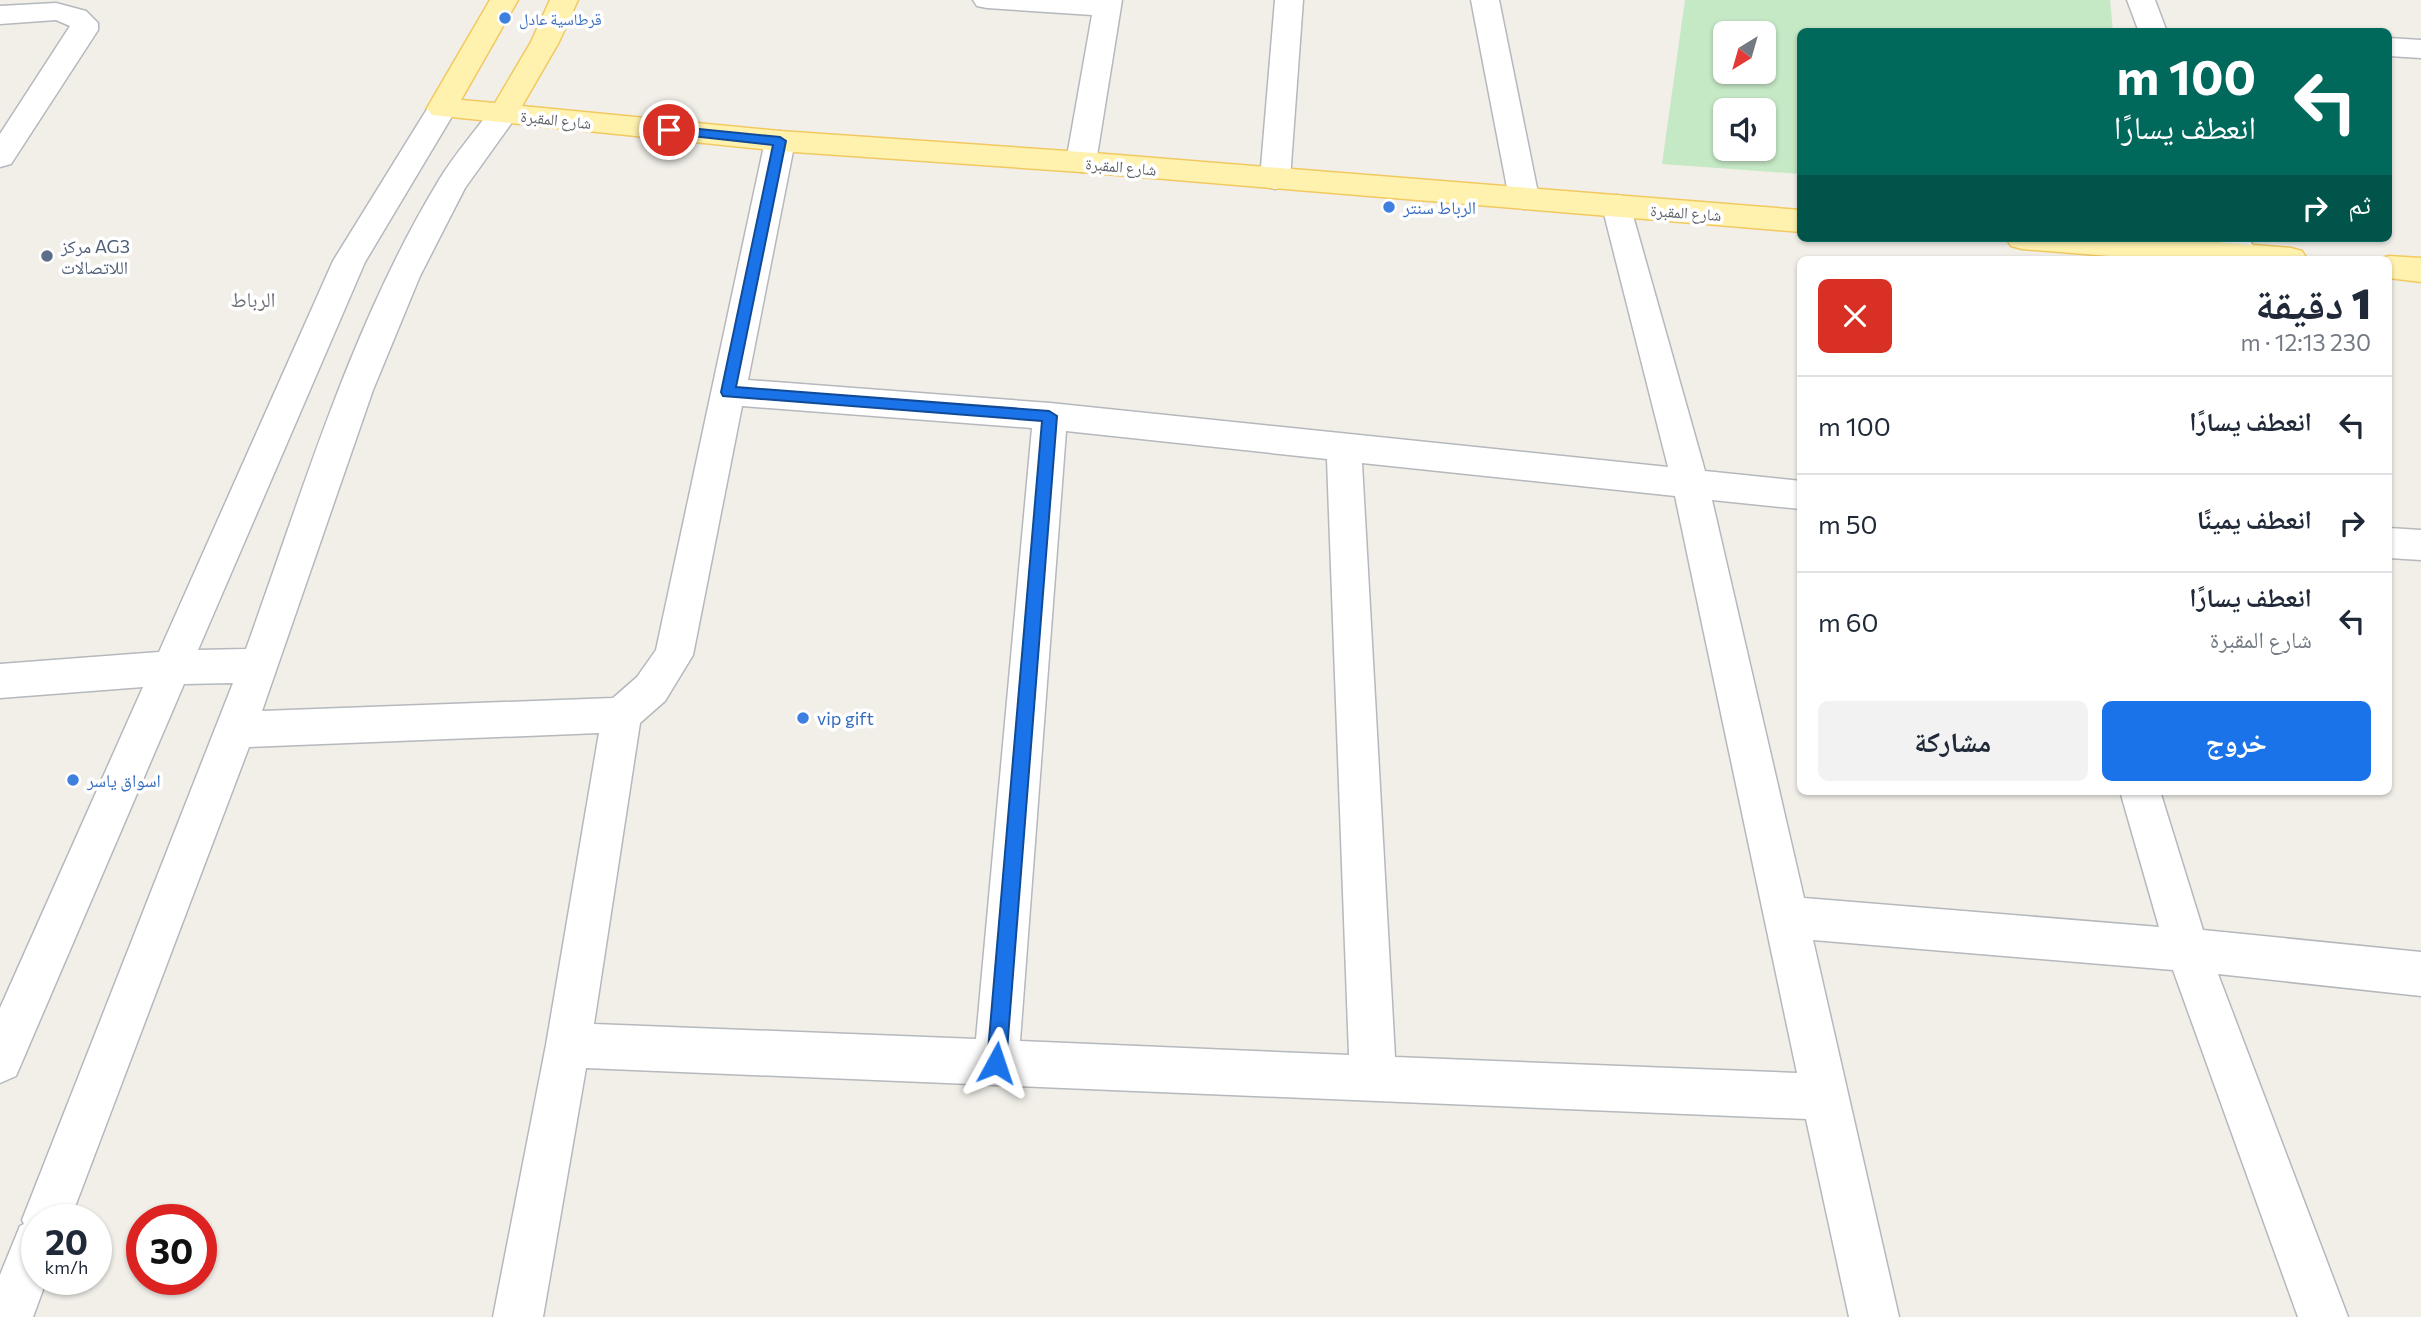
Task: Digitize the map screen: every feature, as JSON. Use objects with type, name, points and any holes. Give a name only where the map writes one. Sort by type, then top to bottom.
[{"type":"main road","points":[[442,107],[504,0]]},
{"type":"main road","points":[[503,114],[545,42],[564,0]]},
{"type":"main road","name":"شارع المقبرة","points":[[442,107],[780,141],[1081,162],[1797,221]]},
{"type":"main road","points":[[2118,242],[2237,247],[2278,256]]},
{"type":"main road","points":[[2392,267],[2421,270]]},
{"type":"street","points":[[987,0],[1107,3],[1081,162]]},
{"type":"street","points":[[1275,179],[1289,0]]},
{"type":"street","points":[[1485,0],[1524,198]]},
{"type":"street","points":[[2141,0],[2152,28]]},
{"type":"street","points":[[0,15],[63,12],[79,17],[84,23],[84,30],[0,157]]},
{"type":"street","points":[[2392,47],[2421,49]]},
{"type":"street","points":[[0,1060],[349,261],[442,107]]},
{"type":"street","points":[[52,1204],[236,730],[356,390],[404,276],[452,184],[503,114]]},
{"type":"street","points":[[518,1317],[568,1045],[622,715],[651,689],[674,654],[780,141]]},
{"type":"street","points":[[1617,206],[1690,483],[1787,917],[1822,1097],[1874,1317]]},
{"type":"street","points":[[728,392],[1049,416],[1797,495]]},
{"type":"street","points":[[996,1063],[1049,416]]},
{"type":"street","points":[[1344,447],[1373,1079]]},
{"type":"street","points":[[2392,543],[2421,545]]},
{"type":"street","points":[[0,681],[170,668],[258,665]]},
{"type":"street","points":[[236,730],[622,715]]},
{"type":"street","points":[[2141,795],[2187,950],[2323,1317]]},
{"type":"street","points":[[1787,917],[2187,950],[2421,974]]},
{"type":"street","points":[[568,1045],[1822,1097]]},
{"type":"street","points":[[8,1317],[21,1284]]},
{"type":"green space","points":[[1685,0],[2110,0],[2113,28],[1797,28],[1797,174],[1662,164]]},
{"type":"place","name":"قرطاسية عادل","points":[[505,18]]},
{"type":"place","name":"الرباط سنتر","points":[[1389,207]]},
{"type":"place","name":"مركز AG3 اللاتصالات","points":[[47,256]]},
{"type":"place","name":"vip gift","points":[[803,718]]},
{"type":"place","name":"اسواق ياسر","points":[[73,780]]},
{"type":"district","name":"الرباط","points":[[253,298]]},
{"type":"route","points":[[669,130],[780,141],[728,392],[1049,416],[996,1063]]}]
